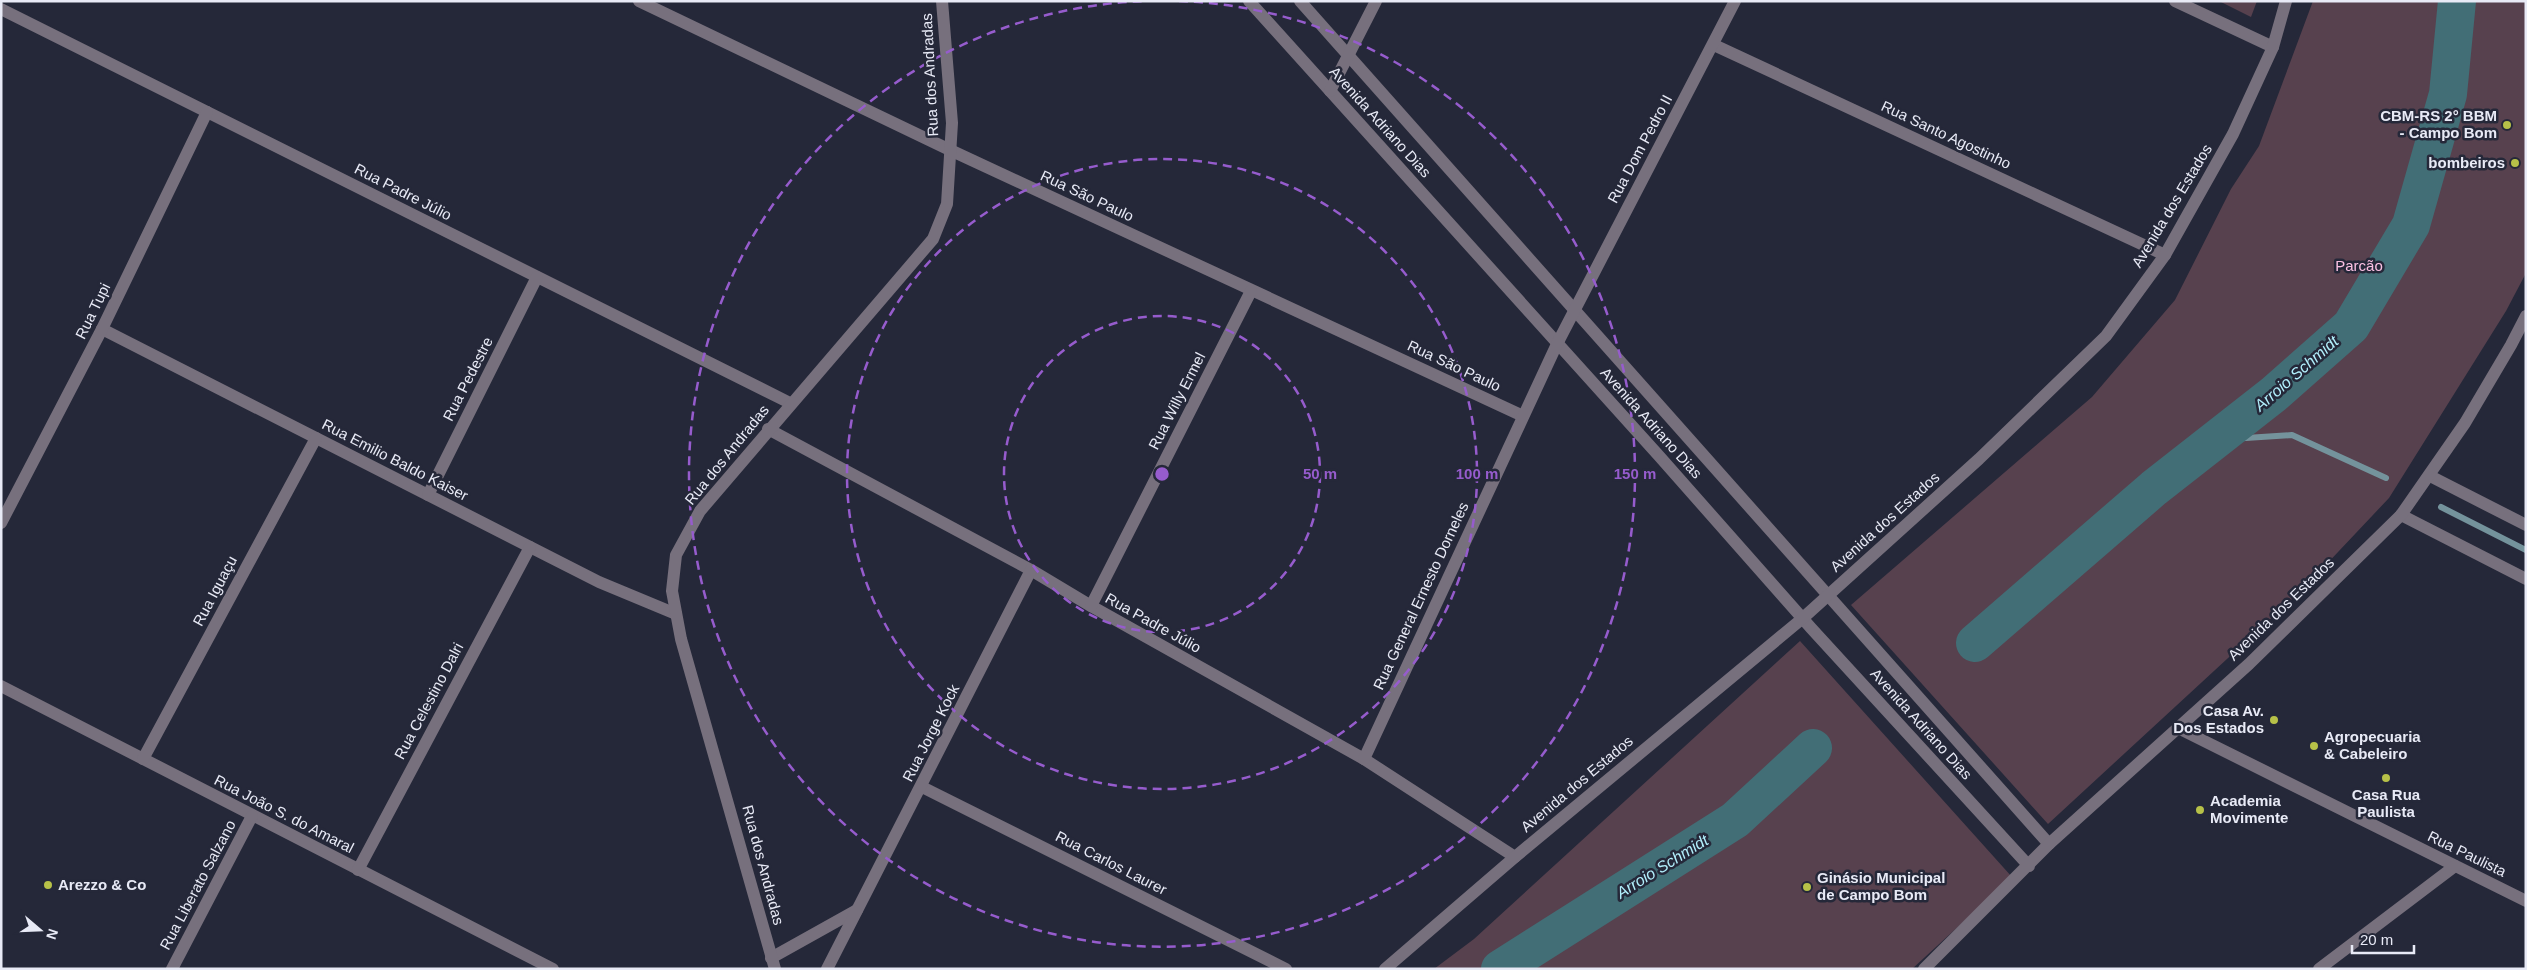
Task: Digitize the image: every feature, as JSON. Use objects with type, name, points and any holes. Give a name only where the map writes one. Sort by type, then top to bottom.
[{"type":"street","name":"Rua São Paulo","points":[[639,1],[950,150],[1523,416]]},
{"type":"street","name":"Rua dos Andradas","points":[[773,963],[681,639],[672,591],[676,555],[700,511],[790,403],[933,239],[947,204],[952,123],[942,1]]},
{"type":"street","name":"Avenida Adriano Dias","points":[[1249,1],[1803,618],[2029,866]]},
{"type":"street","name":"Avenida Adriano Dias","points":[[1300,1],[1574,312],[1829,595],[2049,844]]},
{"type":"street","points":[[1330,91],[1376,1]]},
{"type":"street","name":"Rua Dom Pedro II","points":[[1574,312],[1714,45],[1735,1]]},
{"type":"street","points":[[2175,1],[2273,47]]},
{"type":"street","name":"Avenida dos Estados","points":[[1385,969],[1515,857],[1803,618],[1979,459],[2106,336],[2165,255],[2233,134],[2273,47],[2286,1]]},
{"type":"street","name":"Rua Padre Júlio","points":[[1,9],[790,403]]},
{"type":"street","name":"Rua Santo Agostinho","points":[[1714,45],[2165,255]]},
{"type":"street","name":"Rua Tupi","points":[[1,522],[102,329],[207,112]]},
{"type":"street","name":"Rua Pedestre","points":[[428,495],[537,277]]},
{"type":"street","name":"Rua Willy Ermel","points":[[1091,606],[1251,291]]},
{"type":"street","name":"Rua General Ernesto Dorneles","points":[[1364,759],[1523,416],[1574,312]]},
{"type":"street","name":"Avenida dos Estados","points":[[1924,969],[2049,844],[2249,664],[2401,515],[2430,476],[2474,407],[2526,316]]},
{"type":"street","name":"Rua Emilio Baldo Kaiser","points":[[102,329],[599,582],[676,614]]},
{"type":"street","name":"Rua Padre Júlio","points":[[768,429],[1031,570],[1091,606],[1364,759],[1515,857]]},
{"type":"street","name":"Rua Iguaçu","points":[[143,759],[316,438]]},
{"type":"street","points":[[2430,476],[2526,525]]},
{"type":"street","points":[[2401,515],[2526,579]]},
{"type":"street","name":"Rua Celestino Dalri","points":[[358,870],[530,546]]},
{"type":"street","name":"Rua Jorge Kock","points":[[827,969],[922,787],[1031,570]]},
{"type":"street","name":"Rua João S. do Amaral","points":[[1,686],[358,870],[527,963],[553,969]]},
{"type":"street","name":"Rua Paulista","points":[[2178,728],[2526,901]]},
{"type":"street","name":"Rua Carlos Laurer","points":[[922,787],[1286,969]]},
{"type":"street","name":"Rua Liberato Salzano","points":[[172,969],[252,816]]},
{"type":"street","points":[[2319,969],[2454,866]]},
{"type":"street","points":[[773,963],[857,910]]},
{"type":"green space","points":[[2219,1],[2257,1],[2251,17]]},
{"type":"green space","name":"Parcão","points":[[2313,1],[2526,1],[2526,273],[2506,311],[2389,498],[2305,587],[2048,824],[1851,605],[2092,397],[2175,300],[2231,189],[2259,146]]},
{"type":"green space","points":[[1800,641],[2012,877],[1912,969],[1434,969],[1474,939]]},
{"type":"waterway","name":"Arroio Schmidt","points":[[1975,643],[2154,488],[2274,394],[2351,326],[2411,225],[2448,94],[2457,1]]},
{"type":"waterway","points":[[2215,440],[2292,435],[2386,478]]},
{"type":"waterway","points":[[2441,507],[2526,550]]},
{"type":"waterway","name":"Arroio Schmidt","points":[[1500,969],[1735,820],[1813,748]]},
{"type":"place","name":"CBM-RS 2° BBM - Campo Bom","points":[[2507,125]]},
{"type":"place","name":"bombeiros","points":[[2515,163]]},
{"type":"place","name":"Casa Av. Dos Estados","points":[[2274,720]]},
{"type":"place","name":"Agropecuaria & Cabeleiro","points":[[2314,746]]},
{"type":"place","name":"Casa Rua Paulista","points":[[2386,778]]},
{"type":"place","name":"Academia Movimente","points":[[2200,810]]},
{"type":"place","name":"Arezzo & Co","points":[[48,885]]},
{"type":"place","name":"Ginásio Municipal de Campo Bom","points":[[1807,887]]}]
